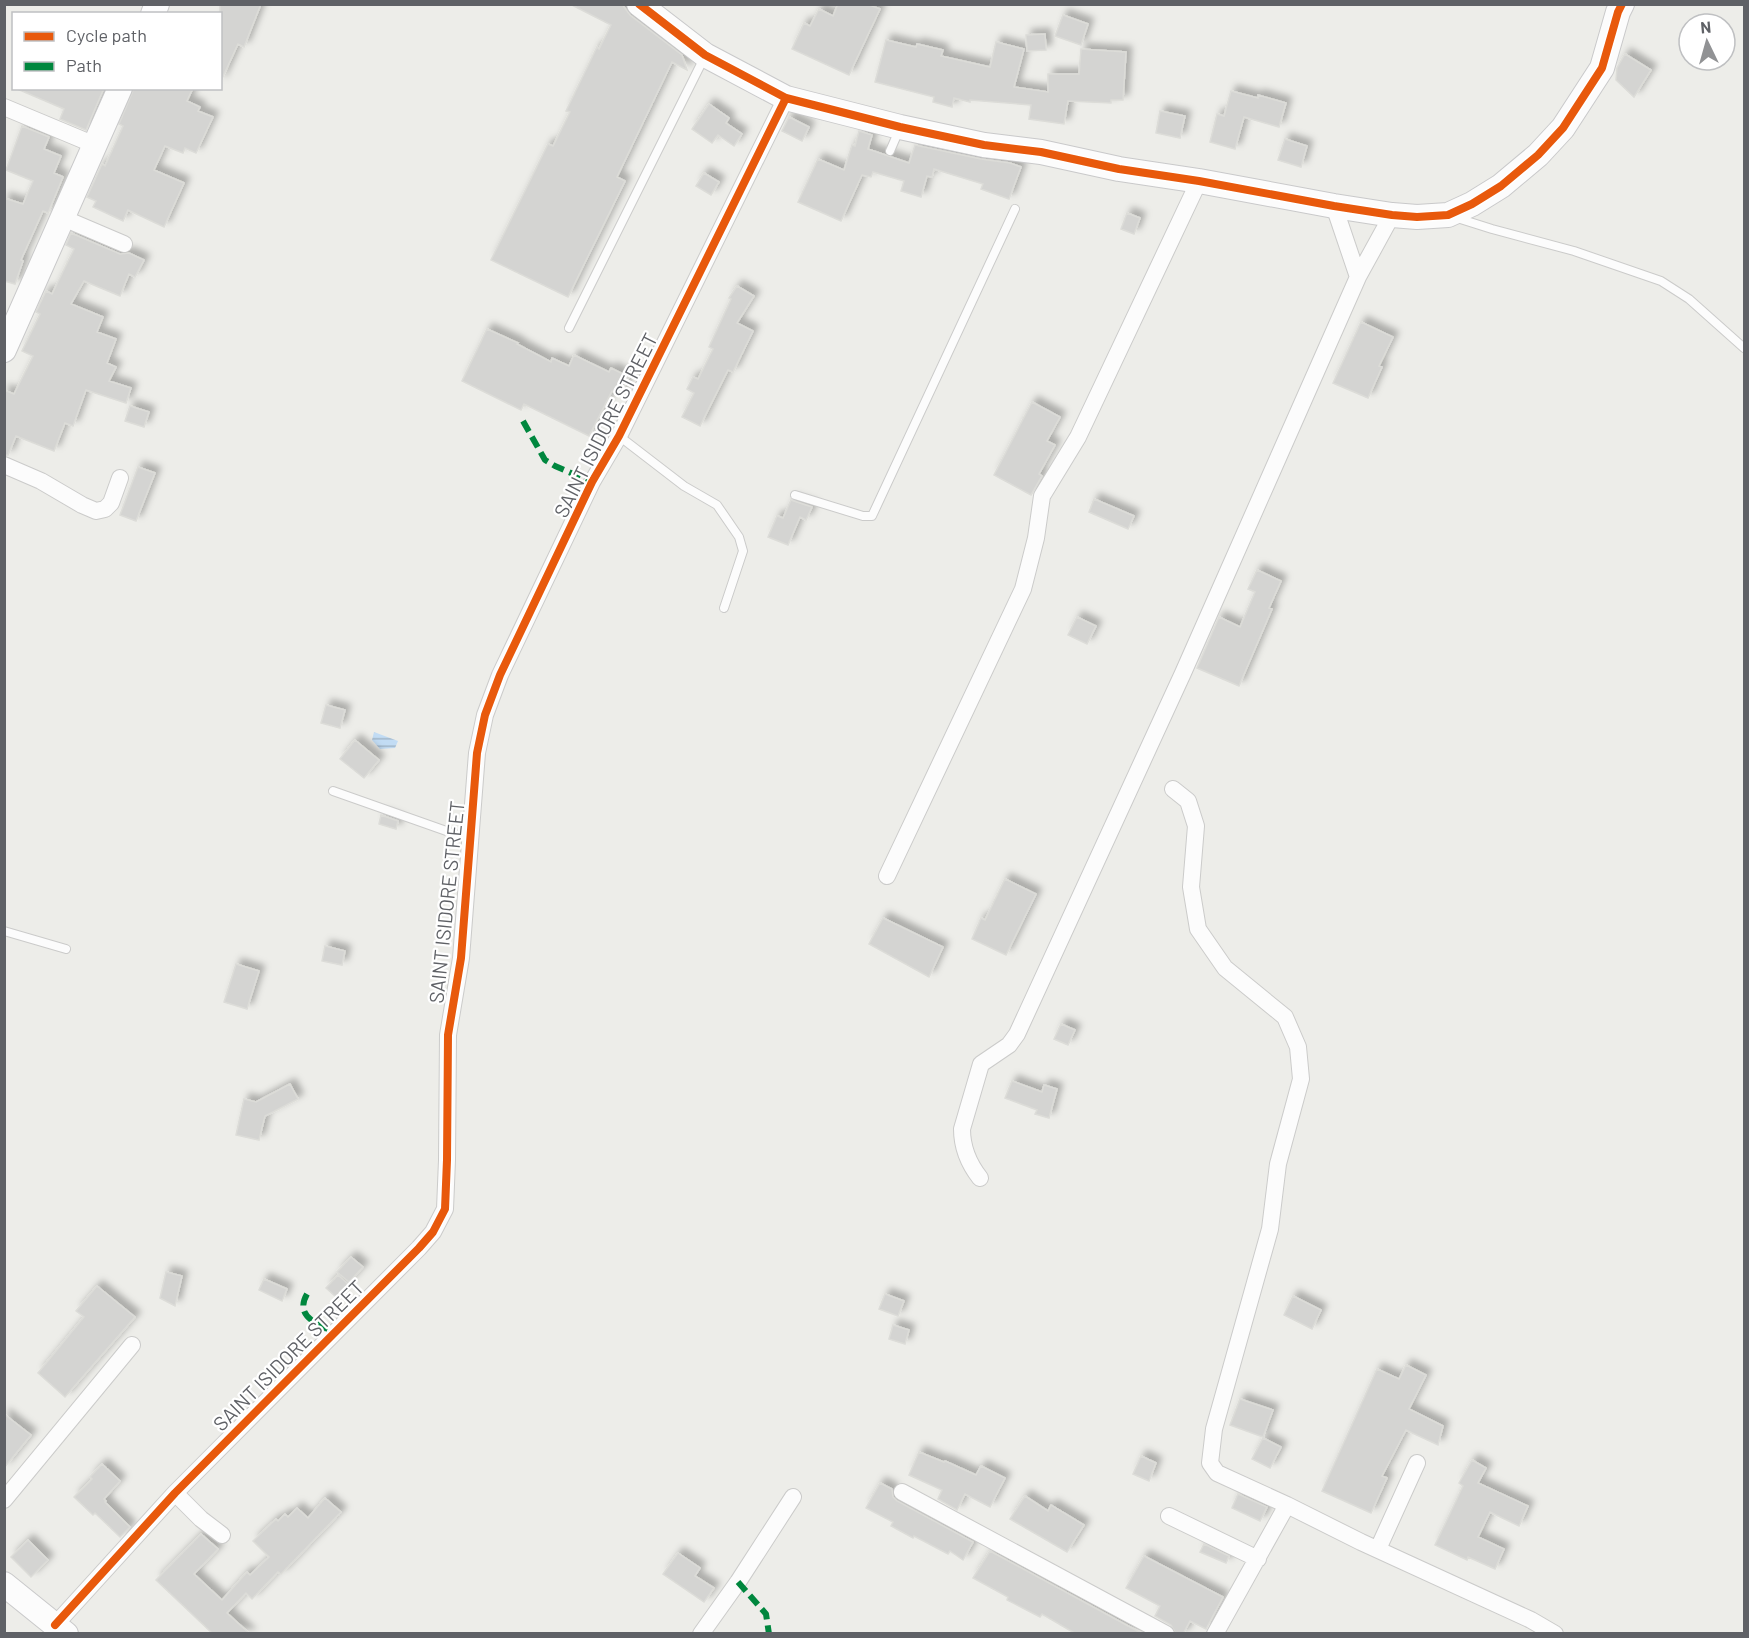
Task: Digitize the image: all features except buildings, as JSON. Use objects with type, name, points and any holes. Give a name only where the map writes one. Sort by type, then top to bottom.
[{"type":"street","points":[[639,4],[705,55],[786,98],[900,127],[984,145],[1041,152],[1119,169],[1334,206],[1418,217],[1448,215],[1472,204],[1501,186],[1538,154],[1563,128],[1602,68],[1622,4]]},
{"type":"street","points":[[4,350],[119,90]]},
{"type":"street","name":"SAINT ISIDORE STREET","points":[[61,1629],[175,1492],[419,1248],[441,1220],[445,1209],[447,1160],[448,1035],[461,958],[477,753],[485,715],[500,675],[592,482],[619,436],[786,98]]},
{"type":"street","points":[[4,107],[95,145]]},
{"type":"street","points":[[887,876],[1023,589],[1036,538],[1042,496],[1078,437],[1199,181]]},
{"type":"street","points":[[1334,206],[1358,277]]},
{"type":"street","points":[[980,1178],[970,1166],[962,1139],[962,1129],[981,1064],[985,1059],[1009,1045],[1017,1034],[1183,673],[1358,277],[1392,215]]},
{"type":"street","points":[[63,218],[124,244]]},
{"type":"street","points":[[4,465],[41,481],[96,511],[105,509],[111,503],[120,478]]},
{"type":"street","points":[[1173,789],[1188,801],[1196,826],[1191,887],[1198,929],[1225,968],[1285,1017],[1298,1047],[1301,1078],[1278,1164],[1270,1229],[1214,1429],[1210,1463],[1217,1473],[1531,1620],[1555,1634]]},
{"type":"street","points":[[4,1500],[132,1345]]},
{"type":"street","points":[[1378,1550],[1417,1463]]},
{"type":"street","points":[[175,1492],[201,1519],[222,1535]]},
{"type":"street","points":[[902,1492],[1166,1634]]},
{"type":"street","points":[[701,1634],[793,1497]]},
{"type":"street","points":[[1215,1634],[1287,1505]]},
{"type":"street","points":[[1169,1516],[1258,1559]]},
{"type":"street","points":[[4,1584],[61,1629]]},
{"type":"lane","points":[[569,328],[705,55]]},
{"type":"lane","points":[[890,151],[900,127]]},
{"type":"lane","points":[[795,495],[862,516],[872,516],[1015,208]]},
{"type":"lane","points":[[1448,215],[1492,230],[1574,251],[1661,281],[1689,299],[1744,348]]},
{"type":"lane","points":[[619,436],[684,486],[717,505],[739,537],[743,551],[724,608]]},
{"type":"lane","points":[[333,791],[469,839]]},
{"type":"lane","points":[[4,931],[66,949]]},
{"type":"water","points":[[374,732],[398,741],[395,748],[380,749],[372,740]]},
{"type":"marked path","points":[[523,421],[545,460],[592,482]]},
{"type":"marked path","points":[[307,1294],[303,1309],[306,1314],[315,1323],[334,1332]]},
{"type":"marked path","points":[[738,1582],[766,1614],[769,1634]]},
{"type":"cycle path","points":[[639,4],[705,55],[786,98],[900,127],[984,145],[1041,152],[1119,169],[1334,206],[1417,217],[1448,215],[1472,204],[1501,186],[1538,155],[1563,128],[1602,68],[1622,4]]},
{"type":"cycle path","points":[[55,1625],[175,1493],[419,1248],[433,1232],[445,1209],[448,1035],[461,958],[477,753],[485,715],[500,675],[592,482],[619,436],[786,98]]}]
